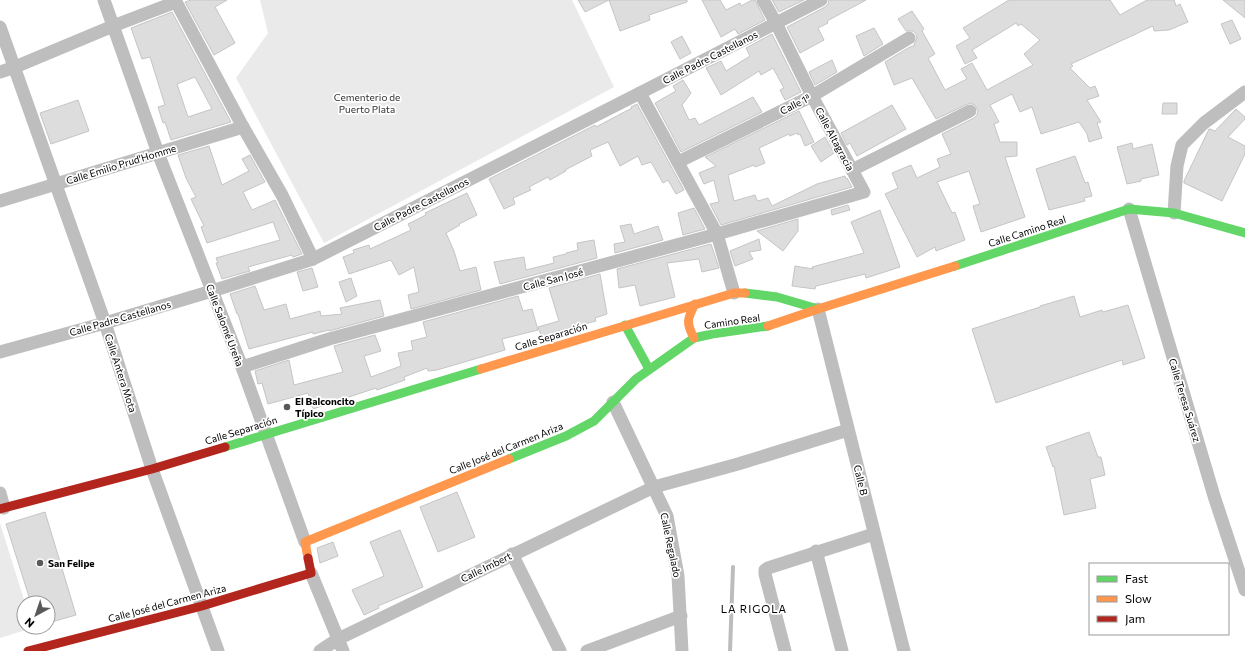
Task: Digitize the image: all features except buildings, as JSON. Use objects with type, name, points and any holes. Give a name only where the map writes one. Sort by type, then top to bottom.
[{"type":"street","name":"Calle Salomé Ureña","points":[[104,0],[158,153],[242,367],[304,542],[311,574],[341,645]]},
{"type":"street","name":"Calle Altagracia","points":[[763,0],[812,96],[864,192]]},
{"type":"street","name":"Calle Padre Castellanos","points":[[0,352],[212,292],[313,259],[821,0]]},
{"type":"street","points":[[0,72],[175,1],[243,127],[282,195],[313,259]]},
{"type":"street","name":"Calle Antera Mota","points":[[0,27],[105,323],[152,469],[218,651]]},
{"type":"street","name":"Calle 1ª","points":[[678,162],[812,96],[909,38]]},
{"type":"street","points":[[1174,213],[1177,166],[1182,145],[1204,123],[1245,92]]},
{"type":"street","points":[[640,93],[717,234],[734,293]]},
{"type":"street","points":[[852,170],[970,111]]},
{"type":"street","name":"Calle Emilio Prud'Homme","points":[[0,201],[243,127]]},
{"type":"street","name":"Calle San José","points":[[242,367],[329,339],[717,234],[864,192]]},
{"type":"street","name":"Calle Camino Real","points":[[818,309],[1128,209],[1174,213],[1245,233]]},
{"type":"street","name":"Calle Teresa Suárez","points":[[1128,209],[1212,488],[1245,590]]},
{"type":"street","name":"Calle Separación","points":[[2,509],[152,469],[734,293],[747,292],[795,302],[818,309]]},
{"type":"street","points":[[694,338],[688,328],[687,322],[695,304]]},
{"type":"street","name":"Camino Real","points":[[694,338],[712,334],[764,328],[818,309]]},
{"type":"street","name":"Calle B","points":[[818,309],[904,651]]},
{"type":"street","points":[[625,325],[649,369]]},
{"type":"street","name":"Calle José del Carmen Ariza","points":[[304,542],[566,436],[594,421],[636,379],[694,338]]},
{"type":"street","name":"Calle Regalado","points":[[614,402],[667,516],[678,576],[682,651]]},
{"type":"street","name":"Calle Imbert","points":[[320,651],[341,645],[512,554],[654,487],[738,464],[848,430]]},
{"type":"street","points":[[0,492],[2,509]]},
{"type":"street","points":[[785,651],[764,574],[765,570],[816,551],[874,534]]},
{"type":"street","points":[[816,551],[842,651]]},
{"type":"street","points":[[512,554],[560,651]]},
{"type":"street","name":"Calle José del Carmen Ariza","points":[[28,651],[45,648],[202,606],[311,574]]},
{"type":"street","points":[[587,651],[681,616]]},
{"type":"green space","name":"Cementerio de Puerto Plata","points":[[260,0],[572,0],[614,87],[324,243],[236,78],[268,33]]},
{"type":"green space","points":[[0,523],[22,595],[16,595],[16,633],[0,638]]},
{"type":"waterway","points":[[730,651],[733,567]]},
{"type":"traffic: fast","points":[[955,266],[1129,209],[1174,213],[1245,233]]},
{"type":"traffic: fast","points":[[745,293],[777,297],[818,309]]},
{"type":"traffic: fast","points":[[625,325],[649,369]]},
{"type":"traffic: fast","points":[[509,459],[566,436],[594,421],[636,379],[694,338],[768,326]]},
{"type":"traffic: fast","points":[[225,447],[481,369]]},
{"type":"traffic: slow","points":[[768,326],[955,266]]},
{"type":"traffic: slow","points":[[481,369],[734,293],[745,293]]},
{"type":"traffic: slow","points":[[694,338],[688,321],[695,304]]},
{"type":"traffic: slow","points":[[308,558],[305,542],[509,459]]},
{"type":"traffic: jam","points":[[0,509],[152,469],[225,447]]},
{"type":"traffic: jam","points":[[28,651],[202,606],[311,573],[308,558]]},
{"type":"place","name":"El Balconcito Típico","points":[[287,407]]},
{"type":"place","name":"San Felipe","points":[[40,563]]},
{"type":"district","name":"LA RIGOLA","points":[[754,609]]}]
